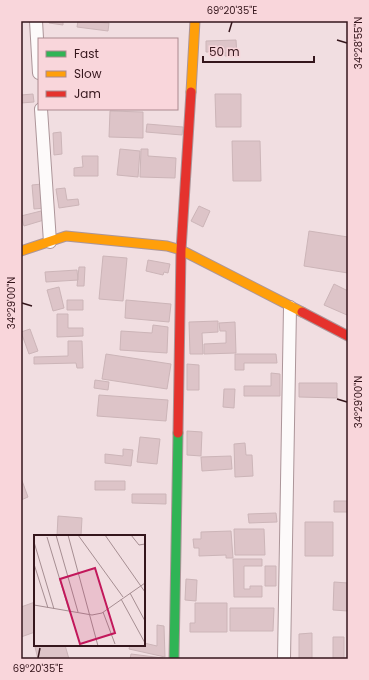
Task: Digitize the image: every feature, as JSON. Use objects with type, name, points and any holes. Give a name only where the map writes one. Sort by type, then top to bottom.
[{"type":"street","points":[[36,21],[38,56]]},
{"type":"street","points":[[174,659],[181,250],[195,21]]},
{"type":"street","points":[[41,110],[50,242]]},
{"type":"street","points":[[21,251],[66,236],[166,246],[181,250],[348,336]]},
{"type":"street","points":[[284,659],[290,307]]},
{"type":"building","points":[[49,21],[63,21],[63,25],[49,23]]},
{"type":"building","points":[[78,21],[109,23],[108,31],[77,27]]},
{"type":"building","points":[[236,40],[237,56],[225,56],[225,52],[206,52],[206,41]]},
{"type":"building","points":[[33,94],[34,102],[21,103],[21,95]]},
{"type":"building","points":[[215,94],[241,94],[241,127],[216,127]]},
{"type":"building","points":[[110,111],[143,112],[143,138],[109,137]]},
{"type":"building","points":[[147,124],[183,127],[182,135],[146,132]]},
{"type":"building","points":[[61,132],[62,154],[54,155],[53,133]]},
{"type":"building","points":[[232,141],[260,141],[261,181],[233,181]]},
{"type":"building","points":[[120,149],[140,151],[138,177],[117,175]]},
{"type":"building","points":[[141,149],[148,149],[148,156],[176,158],[175,178],[140,177]]},
{"type":"building","points":[[82,156],[98,156],[98,176],[74,176],[74,168],[83,167]]},
{"type":"building","points":[[42,184],[45,208],[34,209],[32,185]]},
{"type":"building","points":[[65,188],[67,200],[78,199],[79,205],[59,208],[56,189]]},
{"type":"building","points":[[199,206],[210,211],[203,227],[191,221]]},
{"type":"building","points":[[41,211],[44,220],[24,226],[21,216]]},
{"type":"building","points":[[309,231],[348,237],[348,273],[304,266]]},
{"type":"building","points":[[103,256],[127,258],[123,301],[99,299]]},
{"type":"building","points":[[148,260],[170,264],[168,273],[164,272],[163,275],[146,271]]},
{"type":"building","points":[[79,267],[85,267],[84,286],[77,286]]},
{"type":"building","points":[[77,270],[78,280],[46,282],[45,272]]},
{"type":"building","points":[[334,284],[348,291],[347,315],[324,305]]},
{"type":"building","points":[[59,287],[64,308],[53,311],[47,290]]},
{"type":"building","points":[[67,300],[83,300],[83,310],[67,310]]},
{"type":"building","points":[[126,300],[171,304],[169,322],[125,318]]},
{"type":"building","points":[[57,314],[68,314],[68,328],[83,328],[83,336],[57,337]]},
{"type":"building","points":[[218,321],[218,332],[202,333],[203,354],[190,354],[189,322]]},
{"type":"building","points":[[235,322],[236,353],[204,354],[204,344],[226,343],[226,331],[220,331],[219,323]]},
{"type":"building","points":[[153,325],[168,327],[167,353],[120,350],[121,331],[152,333]]},
{"type":"building","points":[[30,329],[38,351],[29,354],[21,332]]},
{"type":"building","points":[[68,341],[82,341],[83,368],[77,368],[76,363],[34,364],[34,357],[68,356]]},
{"type":"building","points":[[106,354],[171,364],[167,389],[102,379]]},
{"type":"building","points":[[235,354],[276,354],[277,363],[244,363],[244,370],[235,370]]},
{"type":"building","points":[[187,364],[199,365],[199,390],[187,390]]},
{"type":"building","points":[[271,373],[280,374],[280,396],[244,396],[244,386],[271,386]]},
{"type":"building","points":[[95,380],[109,382],[108,390],[94,388]]},
{"type":"building","points":[[299,383],[337,383],[337,398],[299,397]]},
{"type":"building","points":[[224,389],[235,389],[234,408],[223,407]]},
{"type":"building","points":[[99,395],[168,400],[166,421],[97,416]]},
{"type":"building","points":[[187,431],[202,432],[201,456],[187,455]]},
{"type":"building","points":[[140,437],[160,439],[157,464],[137,462]]},
{"type":"building","points":[[245,443],[246,455],[252,455],[253,476],[235,477],[234,444]]},
{"type":"building","points":[[123,449],[133,450],[131,466],[105,463],[105,454],[123,456]]},
{"type":"building","points":[[231,456],[232,469],[202,471],[201,457]]},
{"type":"building","points":[[21,478],[28,497],[21,500]]},
{"type":"building","points":[[95,481],[125,481],[125,490],[95,490]]},
{"type":"building","points":[[132,494],[166,494],[166,504],[132,503]]},
{"type":"building","points":[[334,501],[348,501],[348,512],[334,512]]},
{"type":"building","points":[[276,513],[277,522],[249,523],[248,514]]},
{"type":"building","points":[[58,516],[82,518],[81,535],[57,535]]},
{"type":"building","points":[[305,522],[333,522],[333,556],[305,556]]},
{"type":"building","points":[[234,529],[264,529],[265,555],[235,555]]},
{"type":"building","points":[[231,531],[233,558],[226,558],[226,555],[199,556],[199,548],[194,548],[193,539],[201,539],[201,532]]},
{"type":"building","points":[[233,559],[262,559],[262,566],[244,566],[244,589],[250,589],[250,586],[262,586],[262,597],[234,597]]},
{"type":"building","points":[[265,566],[276,566],[276,586],[265,586]]},
{"type":"building","points":[[186,579],[197,580],[196,601],[185,600]]},
{"type":"building","points":[[334,582],[348,583],[348,611],[333,610]]},
{"type":"building","points":[[34,602],[34,632],[21,637],[21,607]]},
{"type":"building","points":[[195,603],[227,603],[227,632],[190,632],[190,623],[195,623]]},
{"type":"building","points":[[230,608],[274,608],[273,631],[230,631]]},
{"type":"building","points":[[157,625],[164,626],[165,657],[129,649],[130,646],[145,646],[145,643],[157,646]]},
{"type":"building","points":[[312,633],[312,659],[299,659],[299,634]]},
{"type":"building","points":[[333,637],[344,637],[344,659],[333,659]]},
{"type":"building","points":[[65,646],[69,659],[38,659],[35,647]]},
{"type":"building","points":[[131,654],[163,658],[163,659],[130,659]]},
{"type":"traffic: fast","points":[[174,659],[178,433]]},
{"type":"traffic: slow","points":[[191,92],[195,21]]},
{"type":"traffic: slow","points":[[21,251],[66,236],[167,246],[181,250],[302,312]]},
{"type":"traffic: jam","points":[[178,433],[181,250],[191,92]]},
{"type":"traffic: jam","points":[[302,312],[348,336]]}]
